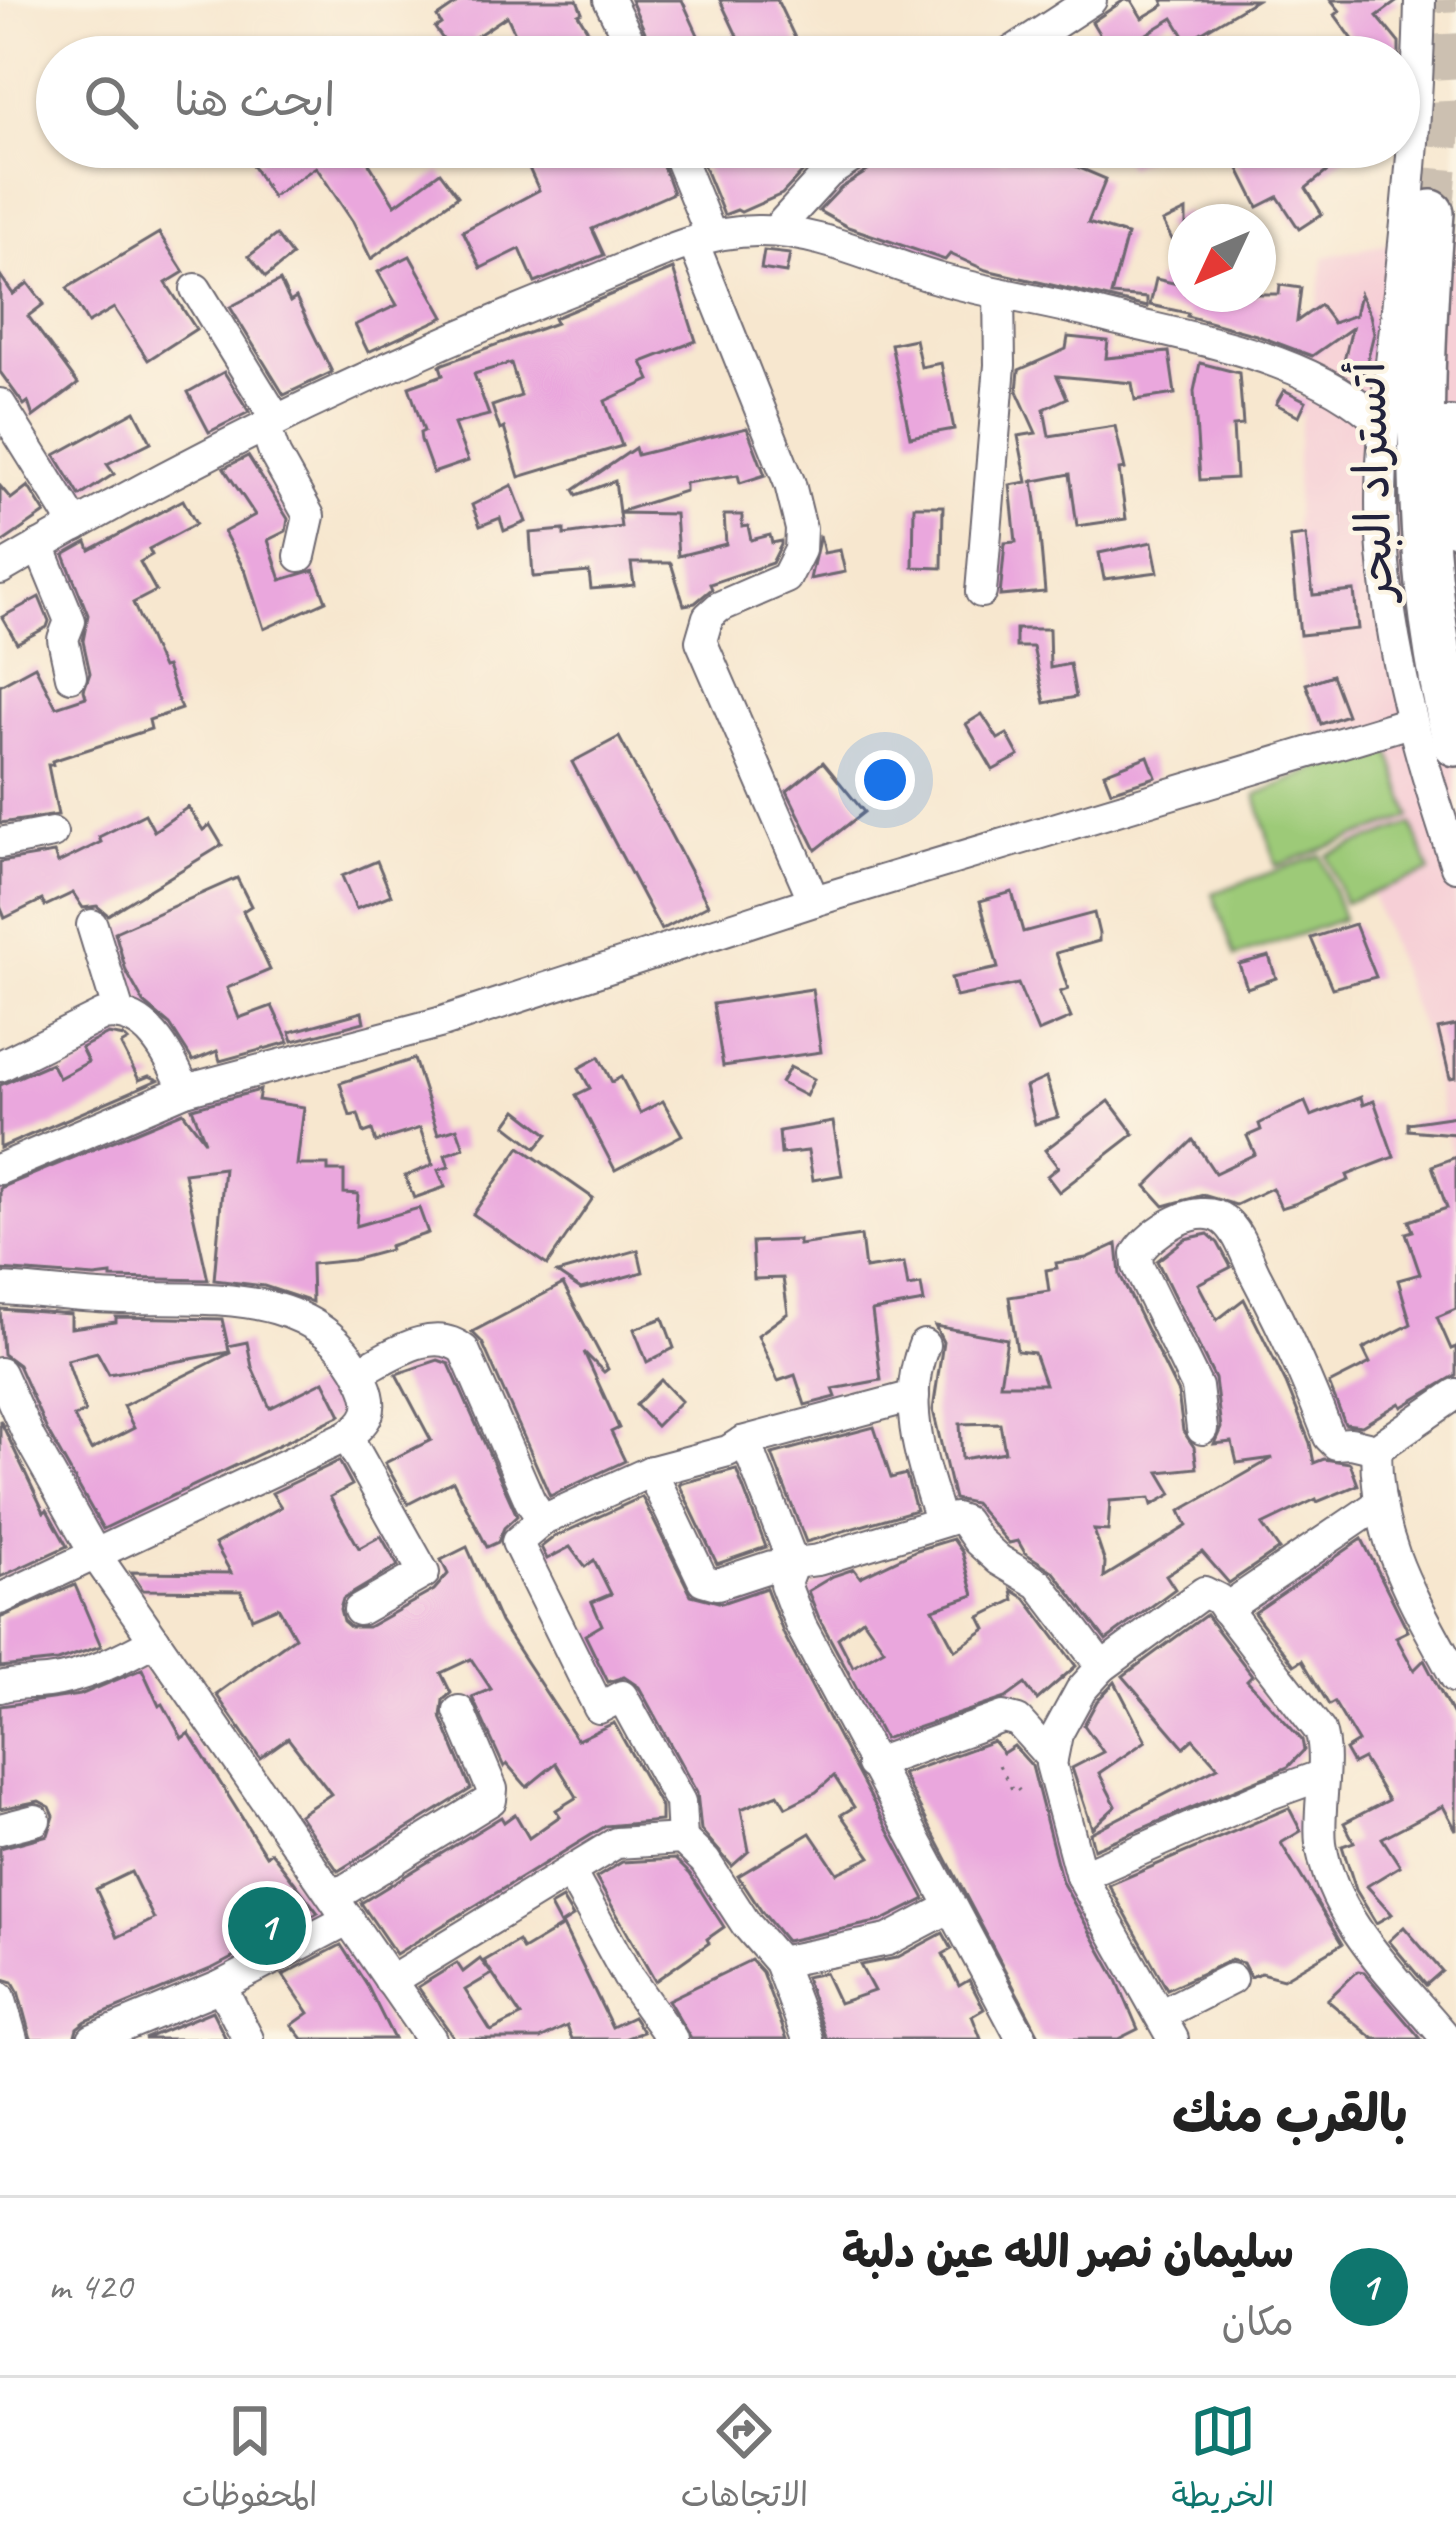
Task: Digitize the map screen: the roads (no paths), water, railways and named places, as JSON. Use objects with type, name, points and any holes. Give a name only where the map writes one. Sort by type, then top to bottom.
[{"type":"highway","name":"أتستراد البحر","points":[[1431,213],[1421,340],[1424,562],[1433,637],[1456,742]]},
{"type":"highway","name":"أتستراد البحر","points":[[1456,291],[1449,422],[1456,523]]},
{"type":"street","points":[[609,0],[627,36]]},
{"type":"street","points":[[1036,36],[1091,0]]},
{"type":"street","points":[[1419,36],[1420,0]]},
{"type":"street","points":[[680,168],[790,484],[801,530],[796,565],[786,578],[719,607],[708,617],[701,641],[814,901]]},
{"type":"street","points":[[775,231],[836,168]]},
{"type":"street","points":[[1409,168],[1383,425],[1382,537],[1410,722],[1456,866]]},
{"type":"street","points":[[0,569],[271,422],[506,315],[702,238],[775,231],[821,240],[939,279],[1066,306],[1286,367],[1337,388],[1383,425]]},
{"type":"street","points":[[196,289],[271,422],[275,455],[309,517],[300,556]]},
{"type":"street","points":[[981,592],[1000,365],[999,293]]},
{"type":"street","points":[[0,404],[76,526]]},
{"type":"street","points":[[39,546],[70,621],[63,639],[71,676]]},
{"type":"street","points":[[0,1169],[185,1090],[439,1023],[814,901],[1410,722]]},
{"type":"street","points":[[0,843],[52,833]]},
{"type":"street","points":[[92,925],[119,1012]]},
{"type":"street","points":[[0,1066],[103,1015],[119,1012],[142,1025],[166,1048],[185,1090]]},
{"type":"street","points":[[1202,1429],[1197,1387],[1138,1266],[1137,1254],[1143,1244],[1190,1215],[1210,1214],[1231,1227],[1285,1328],[1336,1444],[1376,1449],[1456,1394]]},
{"type":"street","points":[[0,1289],[89,1297],[245,1300],[285,1309],[331,1338],[359,1372],[372,1401],[360,1427],[346,1436],[0,1599]]},
{"type":"street","points":[[359,1372],[432,1339],[453,1341],[464,1350],[530,1501],[543,1520]]},
{"type":"street","points":[[924,1345],[916,1364],[916,1443],[940,1520]]},
{"type":"street","points":[[2,1387],[94,1554],[431,2039]]},
{"type":"street","points":[[808,2039],[779,1962],[746,1924],[705,1861],[682,1839],[680,1802],[622,1696],[599,1708],[517,1542],[543,1520],[651,1471],[914,1396]]},
{"type":"street","points":[[346,1436],[424,1574],[359,1610]]},
{"type":"street","points":[[742,1442],[793,1563],[785,1584],[790,1603],[1022,2039]]},
{"type":"street","points":[[1376,1449],[1379,1504],[1389,1549],[1456,1678]]},
{"type":"street","points":[[651,1471],[703,1580],[717,1584],[818,1560],[940,1520],[964,1521],[987,1550],[1040,1584],[1102,1667]]},
{"type":"street","points":[[1226,1609],[1379,1504]]},
{"type":"street","points":[[1052,1761],[1064,1716],[1102,1667],[1195,1596],[1212,1595],[1320,1731],[1325,1754],[1320,1776],[1320,1841],[1335,1889],[1356,1929],[1447,2039]]},
{"type":"street","points":[[0,1687],[20,1681],[48,1682],[121,1659],[154,1640]]},
{"type":"street","points":[[110,2036],[221,1985],[342,1908],[491,1800],[492,1789],[459,1711]]},
{"type":"street","points":[[872,1764],[1003,1717],[1018,1720],[1052,1761],[1081,1876],[1166,2027],[1231,1979]]},
{"type":"street","points":[[1081,1876],[1320,1776]]},
{"type":"street","points":[[0,1829],[35,1820]]},
{"type":"street","points":[[390,1982],[616,1843],[682,1839]]},
{"type":"street","points":[[570,1873],[628,1977],[672,2039]]},
{"type":"street","points":[[779,1962],[888,1940],[952,1907]]},
{"type":"street","points":[[221,1985],[248,2039]]},
{"type":"street","points":[[0,1997],[12,2039]]},
{"type":"tunnel","points":[[1431,213],[1440,114],[1434,0]]},
{"type":"place","name":"سليمان نصر الله عين دلبة","points":[[267,1926]]}]
